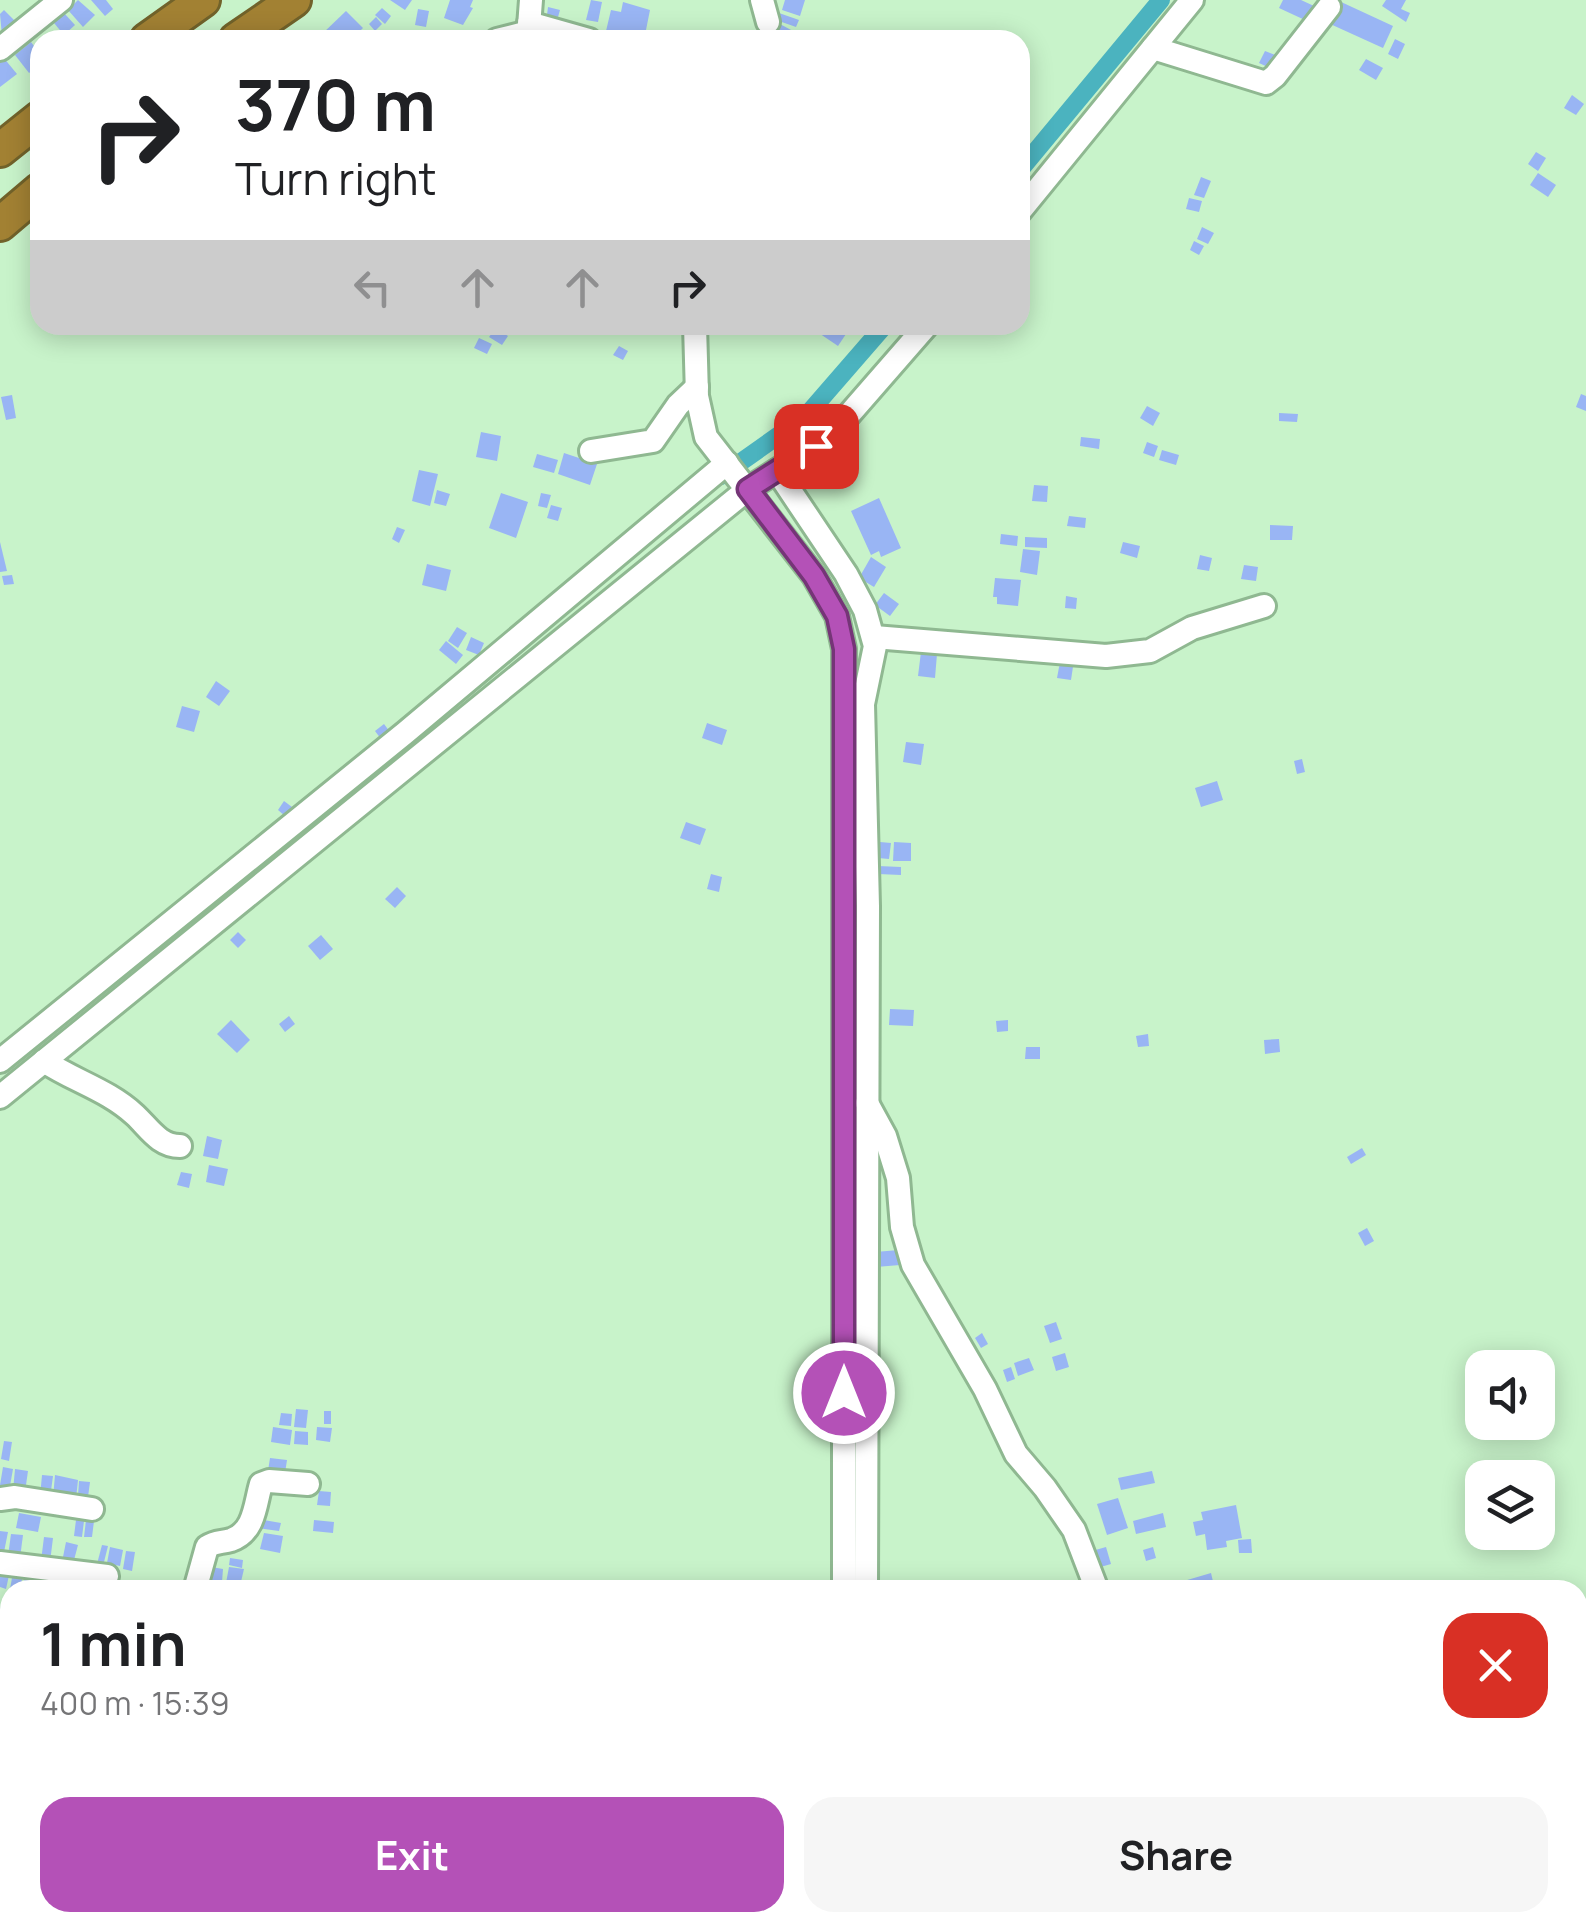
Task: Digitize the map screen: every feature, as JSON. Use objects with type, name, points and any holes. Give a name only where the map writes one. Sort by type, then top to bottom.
[{"type":"highway","points":[[162,30],[203,0]]},
{"type":"highway","points":[[250,30],[294,0]]},
{"type":"highway","points":[[0,150],[30,126]]},
{"type":"highway","points":[[0,224],[30,198]]},
{"type":"street","points":[[0,49],[61,0]]},
{"type":"street","points":[[1030,198],[1192,0]]},
{"type":"street","points":[[1152,48],[1266,82],[1330,8]]},
{"type":"street","points":[[696,335],[697,387],[706,437],[814,576],[837,616],[844,649],[844,1580]]},
{"type":"street","points":[[0,1061],[374,758],[738,477],[777,471],[816,446],[846,418],[918,335]]},
{"type":"street","points":[[591,451],[653,442],[678,404],[697,387]]},
{"type":"street","points":[[777,471],[846,574],[865,610],[875,646],[863,704],[868,906],[866,1580]]},
{"type":"street","points":[[0,1097],[738,477]]},
{"type":"street","points":[[874,637],[1106,656],[1150,651],[1192,628],[1264,606]]},
{"type":"street","points":[[44,1061],[113,1098],[157,1139],[180,1146]]},
{"type":"street","points":[[866,1102],[880,1126],[898,1178],[902,1228],[913,1265],[985,1388],[1016,1454],[1074,1530],[1093,1580]]},
{"type":"street","points":[[198,1580],[207,1547],[230,1540],[250,1524],[260,1484],[308,1484]]},
{"type":"street","points":[[0,1499],[15,1497],[92,1509]]},
{"type":"street","points":[[0,1562],[107,1576]]},
{"type":"building","points":[[78,0],[95,15],[83,27],[68,10]]},
{"type":"building","points":[[91,0],[106,0],[113,9],[105,16]]},
{"type":"building","points":[[390,0],[412,0],[405,10]]},
{"type":"building","points":[[450,0],[473,0],[463,25],[444,18]]},
{"type":"building","points":[[591,0],[602,2],[598,22],[586,20]]},
{"type":"building","points":[[785,0],[805,0],[800,16],[782,10]]},
{"type":"building","points":[[1283,0],[1301,0],[1314,6],[1307,21],[1279,8]]},
{"type":"building","points":[[1386,0],[1406,0],[1401,9],[1410,13],[1406,22],[1382,6]]},
{"type":"building","points":[[1339,1],[1393,26],[1383,48],[1328,23]]},
{"type":"building","points":[[623,2],[650,10],[646,30],[606,30],[611,10],[621,12]]},
{"type":"building","points":[[548,7],[560,10],[558,17],[547,15]]},
{"type":"building","points":[[382,8],[391,16],[385,24],[375,15]]},
{"type":"building","points":[[418,9],[429,11],[426,27],[415,25]]},
{"type":"building","points":[[4,10],[16,22],[2,36],[0,14]]},
{"type":"building","points":[[346,11],[363,28],[361,30],[326,30]]},
{"type":"building","points":[[64,13],[75,25],[70,30],[60,30],[54,23]]},
{"type":"building","points":[[779,13],[799,20],[796,27],[776,20]]},
{"type":"building","points":[[376,17],[382,24],[374,30],[369,24]]},
{"type":"building","points":[[1395,39],[1405,44],[1398,59],[1388,54]]},
{"type":"building","points":[[30,43],[30,72],[29,73],[15,55]]},
{"type":"building","points":[[1265,51],[1278,56],[1272,69],[1259,63]]},
{"type":"building","points":[[3,57],[17,74],[0,87],[0,59]]},
{"type":"building","points":[[1366,59],[1383,68],[1376,80],[1359,70]]},
{"type":"building","points":[[1572,95],[1584,104],[1576,115],[1564,108]]},
{"type":"building","points":[[1536,152],[1546,158],[1538,171],[1528,164]]},
{"type":"building","points":[[1538,173],[1556,185],[1548,197],[1530,185]]},
{"type":"building","points":[[1201,177],[1211,181],[1204,198],[1194,195]]},
{"type":"building","points":[[1189,198],[1202,201],[1199,212],[1186,209]]},
{"type":"building","points":[[1202,227],[1214,233],[1208,244],[1197,239]]},
{"type":"building","points":[[1194,241],[1204,246],[1199,255],[1190,250]]},
{"type":"building","points":[[491,335],[508,336],[502,345]]},
{"type":"building","points":[[822,335],[845,335],[838,346]]},
{"type":"building","points":[[479,338],[492,344],[487,354],[474,348]]},
{"type":"building","points":[[619,346],[628,351],[623,360],[613,355]]},
{"type":"building","points":[[1581,394],[1586,396],[1586,411],[1576,407]]},
{"type":"building","points":[[12,395],[16,418],[6,420],[1,397]]},
{"type":"building","points":[[1147,406],[1160,413],[1153,426],[1140,418]]},
{"type":"building","points":[[1279,413],[1298,414],[1297,422],[1279,421]]},
{"type":"building","points":[[481,432],[501,436],[497,461],[476,457]]},
{"type":"building","points":[[1081,437],[1100,439],[1099,449],[1080,446]]},
{"type":"building","points":[[1147,442],[1158,446],[1154,457],[1143,453]]},
{"type":"building","points":[[1162,450],[1179,455],[1176,465],[1159,460]]},
{"type":"building","points":[[564,453],[597,464],[590,485],[558,474]]},
{"type":"building","points":[[537,454],[558,460],[554,473],[533,467]]},
{"type":"building","points":[[419,470],[438,474],[430,506],[412,501]]},
{"type":"building","points":[[1034,485],[1048,486],[1047,502],[1032,501]]},
{"type":"building","points":[[437,490],[450,494],[446,506],[434,503]]},
{"type":"building","points":[[501,493],[528,502],[516,538],[489,528]]},
{"type":"building","points":[[541,493],[551,495],[547,508],[538,506]]},
{"type":"building","points":[[879,498],[901,548],[881,557],[879,551],[871,555],[851,511]]},
{"type":"building","points":[[551,505],[562,508],[558,521],[547,518]]},
{"type":"building","points":[[1069,516],[1086,518],[1085,528],[1067,526]]},
{"type":"building","points":[[1270,525],[1293,526],[1292,540],[1270,540]]},
{"type":"building","points":[[397,527],[405,530],[399,543],[392,539]]},
{"type":"building","points":[[1001,534],[1018,536],[1017,546],[1000,544]]},
{"type":"building","points":[[1025,537],[1047,538],[1047,548],[1025,547]]},
{"type":"building","points":[[0,542],[7,571],[0,572]]},
{"type":"building","points":[[1123,542],[1140,546],[1137,558],[1120,553]]},
{"type":"building","points":[[1023,549],[1040,551],[1037,575],[1020,572]]},
{"type":"building","points":[[1200,555],[1212,558],[1209,571],[1197,569]]},
{"type":"building","points":[[871,557],[886,567],[874,587],[859,578]]},
{"type":"building","points":[[427,564],[451,570],[446,591],[422,585]]},
{"type":"building","points":[[1244,565],[1258,567],[1256,581],[1241,579]]},
{"type":"building","points":[[12,575],[14,584],[4,585],[2,576]]},
{"type":"building","points":[[995,578],[1021,580],[1018,606],[997,604],[997,597],[993,597]]},
{"type":"building","points":[[884,593],[899,604],[890,616],[875,605]]},
{"type":"building","points":[[1066,596],[1077,598],[1076,609],[1065,608]]},
{"type":"building","points":[[457,627],[467,633],[458,648],[448,641]]},
{"type":"building","points":[[471,637],[484,643],[479,655],[466,650]]},
{"type":"building","points":[[446,641],[463,655],[456,664],[439,650]]},
{"type":"building","points":[[921,652],[937,654],[935,678],[918,676]]},
{"type":"building","points":[[1061,657],[1074,660],[1071,680],[1057,678]]},
{"type":"building","points":[[216,681],[230,691],[219,706],[206,697]]},
{"type":"building","points":[[182,706],[200,711],[194,732],[176,727]]},
{"type":"building","points":[[707,723],[727,730],[722,745],[702,738]]},
{"type":"building","points":[[384,724],[390,732],[381,739],[375,731]]},
{"type":"building","points":[[906,742],[924,744],[921,765],[903,762]]},
{"type":"building","points":[[1302,759],[1305,772],[1297,774],[1294,761]]},
{"type":"building","points":[[1217,781],[1223,800],[1201,807],[1195,788]]},
{"type":"building","points":[[284,801],[292,807],[285,816],[278,810]]},
{"type":"building","points":[[686,822],[706,829],[700,845],[680,838]]},
{"type":"building","points":[[880,842],[891,843],[889,859],[878,858]]},
{"type":"building","points":[[894,842],[911,843],[911,861],[893,861]]},
{"type":"building","points":[[878,866],[901,867],[901,875],[878,874]]},
{"type":"building","points":[[711,874],[722,877],[719,892],[707,889]]},
{"type":"building","points":[[397,887],[406,896],[395,908],[385,899]]},
{"type":"building","points":[[238,932],[246,940],[238,948],[230,940]]},
{"type":"building","points":[[321,935],[333,949],[320,960],[308,946]]},
{"type":"building","points":[[890,1009],[914,1010],[913,1026],[889,1025]]},
{"type":"building","points":[[289,1016],[295,1024],[285,1032],[279,1024]]},
{"type":"building","points":[[231,1020],[250,1040],[237,1053],[217,1034]]},
{"type":"building","points":[[1008,1020],[1008,1031],[997,1032],[996,1021]]},
{"type":"building","points":[[1148,1034],[1149,1046],[1138,1047],[1136,1036]]},
{"type":"building","points":[[1279,1039],[1280,1052],[1265,1054],[1264,1040]]},
{"type":"building","points":[[1026,1047],[1040,1047],[1040,1059],[1025,1059]]},
{"type":"building","points":[[207,1136],[222,1140],[218,1159],[203,1156]]},
{"type":"building","points":[[1362,1148],[1366,1155],[1351,1164],[1347,1157]]},
{"type":"building","points":[[209,1165],[228,1169],[224,1186],[206,1182]]},
{"type":"building","points":[[181,1172],[192,1174],[189,1188],[177,1185]]},
{"type":"building","points":[[1367,1228],[1374,1241],[1365,1246],[1358,1233]]},
{"type":"building","points":[[899,1250],[900,1265],[876,1267],[875,1252]]},
{"type":"building","points":[[1056,1322],[1062,1339],[1050,1343],[1044,1326]]},
{"type":"building","points":[[982,1333],[988,1344],[981,1348],[975,1338]]},
{"type":"building","points":[[1065,1353],[1069,1367],[1056,1371],[1052,1357]]},
{"type":"building","points":[[1029,1358],[1034,1370],[1018,1376],[1014,1363]]},
{"type":"building","points":[[1011,1367],[1015,1379],[1007,1382],[1003,1370]]},
{"type":"building","points":[[296,1409],[308,1410],[306,1428],[294,1427]]},
{"type":"building","points":[[324,1411],[331,1411],[331,1424],[324,1424]]},
{"type":"building","points":[[281,1413],[292,1414],[291,1426],[279,1425]]},
{"type":"building","points":[[273,1427],[292,1430],[290,1445],[271,1442]]},
{"type":"building","points":[[317,1427],[332,1428],[330,1442],[316,1440]]},
{"type":"building","points":[[295,1431],[308,1432],[308,1445],[294,1444]]},
{"type":"building","points":[[4,1441],[12,1442],[9,1461],[1,1459]]},
{"type":"building","points":[[270,1458],[287,1460],[285,1473],[268,1471]]},
{"type":"building","points":[[3,1467],[13,1469],[10,1486],[0,1485]]},
{"type":"building","points":[[15,1469],[28,1471],[25,1492],[13,1491]]},
{"type":"building","points":[[1152,1471],[1155,1483],[1121,1490],[1118,1478]]},
{"type":"building","points":[[42,1475],[53,1476],[50,1498],[40,1497]]},
{"type":"building","points":[[55,1475],[78,1480],[76,1499],[53,1498]]},
{"type":"building","points":[[79,1481],[90,1482],[88,1497],[78,1496]]},
{"type":"building","points":[[319,1491],[331,1492],[330,1506],[317,1505]]},
{"type":"building","points":[[1118,1498],[1128,1528],[1107,1535],[1097,1504]]},
{"type":"building","points":[[1236,1505],[1242,1538],[1226,1541],[1227,1547],[1207,1550],[1205,1534],[1196,1536],[1193,1522],[1203,1520],[1201,1512]]},
{"type":"building","points":[[77,1512],[85,1513],[82,1537],[74,1536]]},
{"type":"building","points":[[19,1513],[41,1517],[38,1532],[16,1528]]},
{"type":"building","points":[[1163,1513],[1166,1527],[1136,1534],[1133,1521]]},
{"type":"building","points":[[258,1519],[281,1523],[279,1531],[257,1528]]},
{"type":"building","points":[[86,1520],[94,1521],[92,1537],[84,1537]]},
{"type":"building","points":[[314,1520],[334,1522],[333,1533],[313,1531]]},
{"type":"building","points":[[0,1531],[8,1532],[3,1557],[0,1557]]},
{"type":"building","points":[[264,1533],[283,1536],[280,1553],[260,1549]]},
{"type":"building","points":[[11,1534],[23,1535],[20,1558],[8,1556]]},
{"type":"building","points":[[44,1537],[53,1538],[50,1562],[41,1561]]},
{"type":"building","points":[[1251,1539],[1252,1553],[1239,1553],[1238,1540]]},
{"type":"building","points":[[66,1542],[78,1545],[74,1560],[63,1557]]},
{"type":"building","points":[[102,1545],[108,1546],[103,1566],[97,1564]]},
{"type":"building","points":[[110,1547],[123,1550],[120,1566],[107,1563]]},
{"type":"building","points":[[1106,1547],[1111,1564],[1097,1568],[1092,1551]]},
{"type":"building","points":[[1153,1547],[1156,1558],[1146,1561],[1143,1550]]},
{"type":"building","points":[[126,1551],[135,1552],[132,1571],[123,1569]]},
{"type":"building","points":[[230,1558],[243,1560],[242,1568],[229,1565]]},
{"type":"building","points":[[211,1567],[223,1569],[222,1580],[209,1580]]},
{"type":"building","points":[[229,1567],[244,1569],[241,1580],[227,1580]]},
{"type":"building","points":[[0,1568],[10,1571],[8,1580],[0,1580]]},
{"type":"building","points":[[13,1572],[23,1574],[22,1580],[12,1580]]},
{"type":"building","points":[[26,1573],[39,1576],[38,1580],[24,1580]]},
{"type":"building","points":[[1211,1573],[1213,1580],[1187,1580]]},
{"type":"waterway","points":[[1030,158],[1161,0]]},
{"type":"waterway","points":[[721,476],[806,416],[876,335]]},
{"type":"route","points":[[816,446],[748,489],[814,576],[837,616],[844,649],[844,1393]]}]
